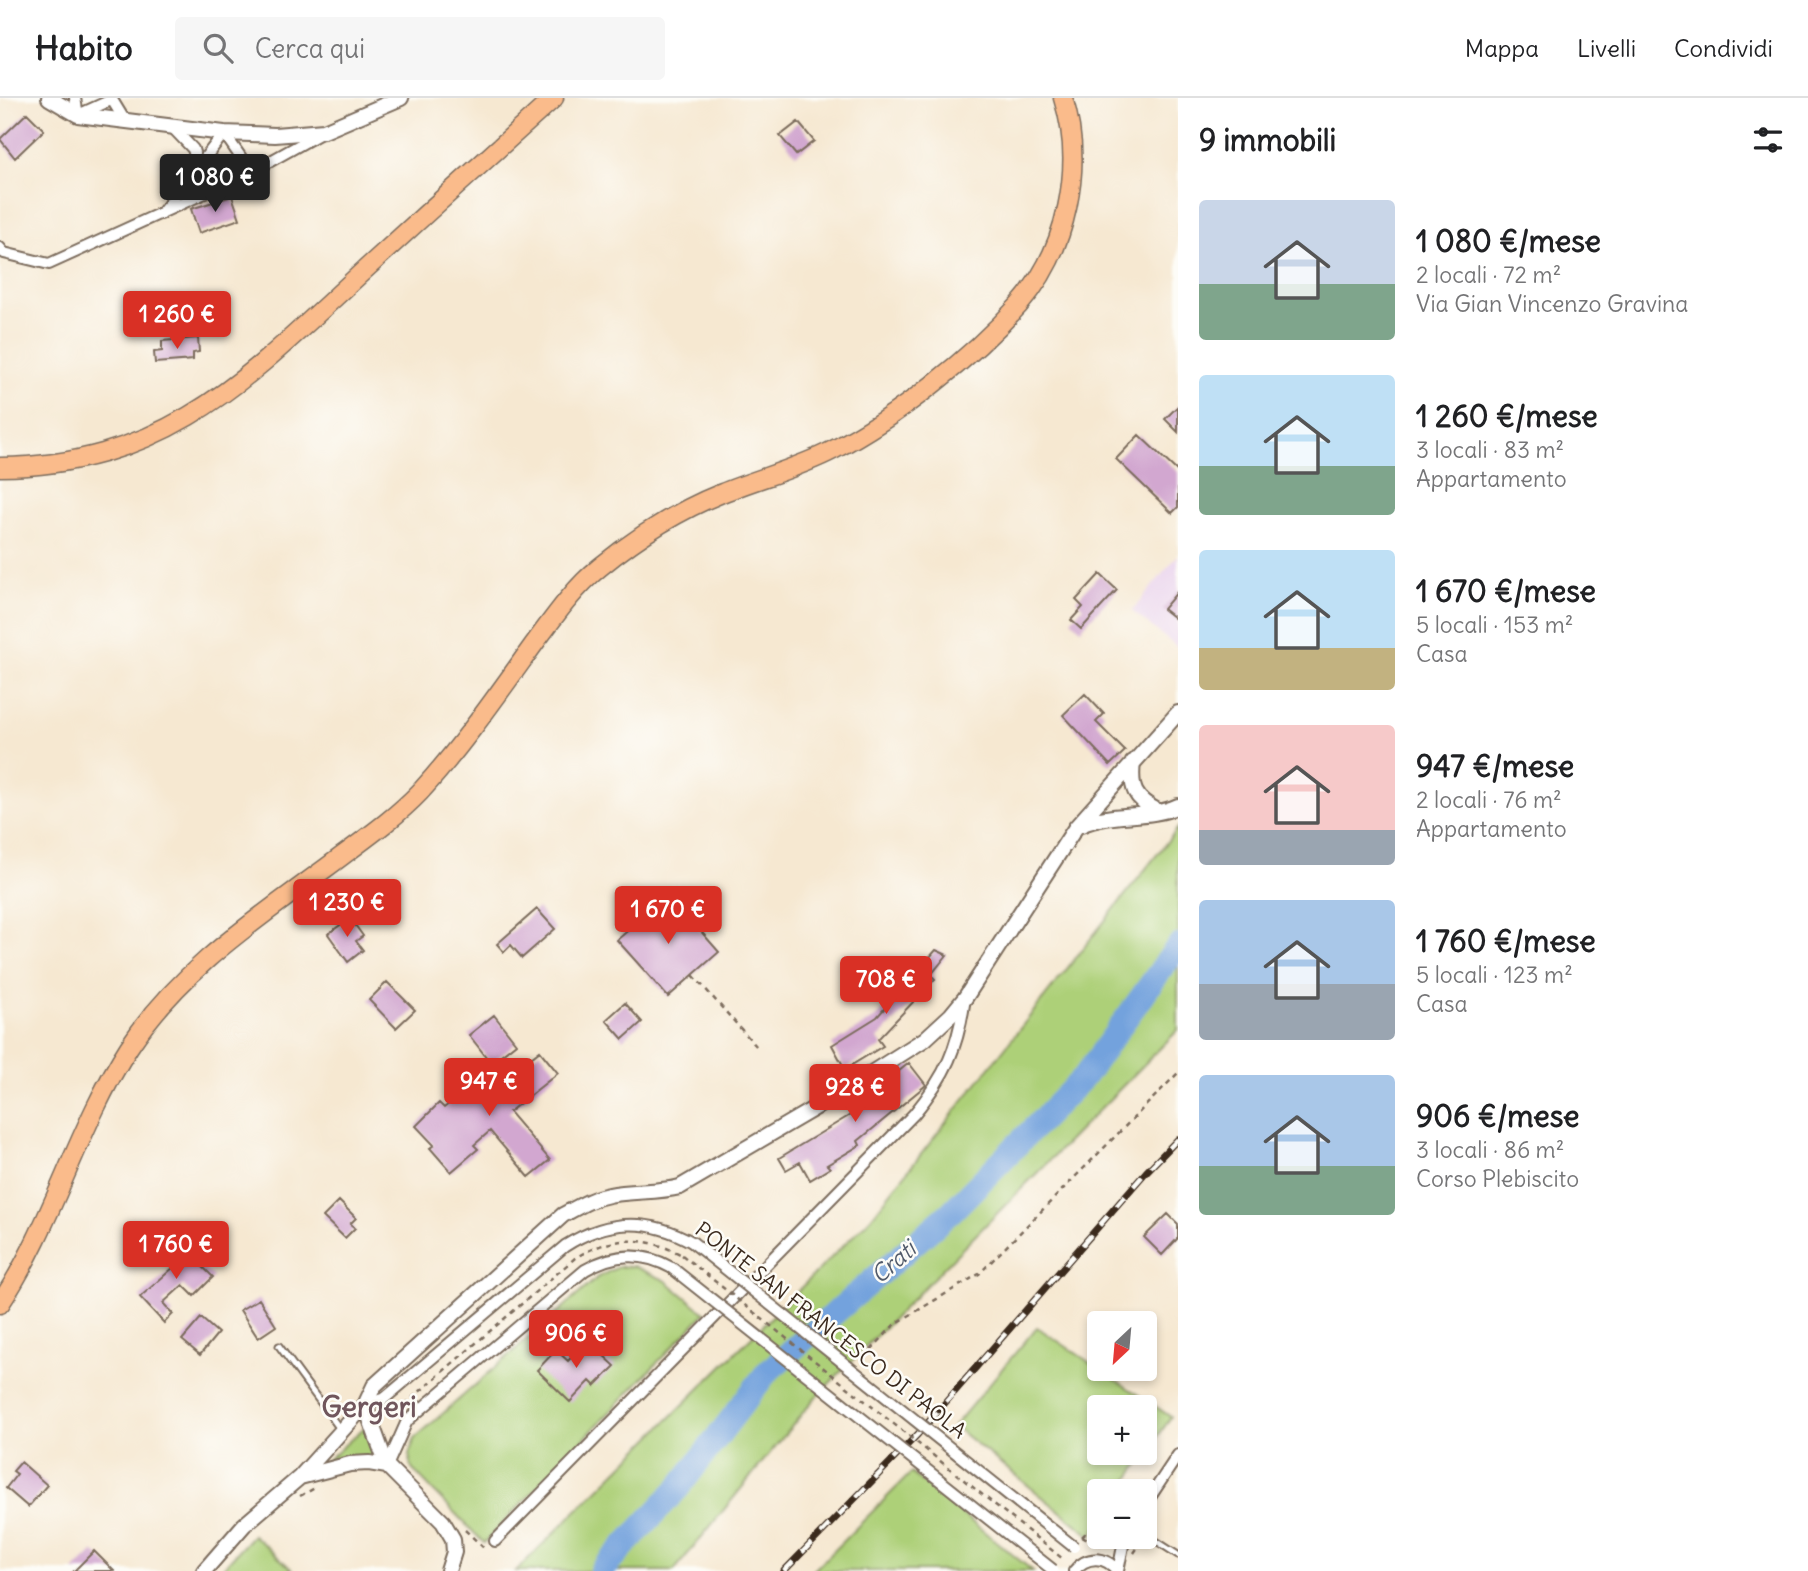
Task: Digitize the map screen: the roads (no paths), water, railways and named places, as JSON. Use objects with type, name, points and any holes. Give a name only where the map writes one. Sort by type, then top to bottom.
[{"type":"main road","points":[[5,466],[102,455],[153,436],[201,411],[260,366],[554,98]]},
{"type":"main road","points":[[0,1304],[18,1278],[93,1115],[128,1049],[170,992],[201,962],[387,823],[421,791],[478,720],[559,609],[595,570],[640,535],[677,513],[830,452],[894,414],[981,342],[1020,304],[1040,276],[1057,240],[1072,190],[1073,148],[1063,98]]},
{"type":"street","points":[[49,98],[78,115],[224,133],[275,135],[324,131]]},
{"type":"street","points":[[75,98],[78,115]]},
{"type":"street","points":[[0,248],[4,253],[49,264],[159,216],[251,172],[324,131],[401,98]]},
{"type":"street","points":[[78,115],[111,99],[125,121]]},
{"type":"street","points":[[172,126],[193,149],[198,167]]},
{"type":"street","points":[[159,216],[224,133]]},
{"type":"street","points":[[224,133],[251,172]]},
{"type":"street","points":[[204,1571],[244,1525],[300,1477],[365,1405],[374,1386],[563,1215],[587,1202],[609,1195],[656,1193],[680,1187],[832,1098],[925,1039],[965,998],[1076,827],[1178,713]]},
{"type":"street","points":[[1133,761],[1132,791],[1158,811]]},
{"type":"street","points":[[1076,827],[1099,817],[1158,811],[1178,806]]},
{"type":"street","points":[[495,1541],[914,1114],[935,1089],[951,1060],[959,1036],[965,998]]},
{"type":"street","name":"PONTE SAN FRANCESCO DI PAOLA","points":[[365,1405],[385,1398],[565,1246],[583,1234],[599,1227],[639,1224],[678,1234],[692,1242],[1074,1547],[1117,1571]]},
{"type":"street","points":[[387,1466],[407,1422],[585,1270],[600,1261],[636,1255],[654,1258],[671,1268],[1054,1571]]},
{"type":"street","points":[[365,1405],[387,1466],[443,1522],[453,1539],[454,1552],[448,1571]]},
{"type":"street","points":[[1157,1486],[1178,1455]]},
{"type":"street","points":[[300,1477],[350,1464],[387,1466]]},
{"type":"street","points":[[1074,1571],[1114,1549]]},
{"type":"street","points":[[1117,1571],[1122,1549]]},
{"type":"lane","points":[[279,1346],[342,1431]]},
{"type":"lane","points":[[1157,1541],[1178,1555]]},
{"type":"waterway","name":"Crati","points":[[601,1571],[680,1486],[767,1372],[952,1211],[1084,1077],[1178,946]]},
{"type":"railway","points":[[784,1571],[918,1434],[1146,1172],[1178,1139]]},
{"type":"district","name":"Gergeri","points":[[369,1407]]}]
